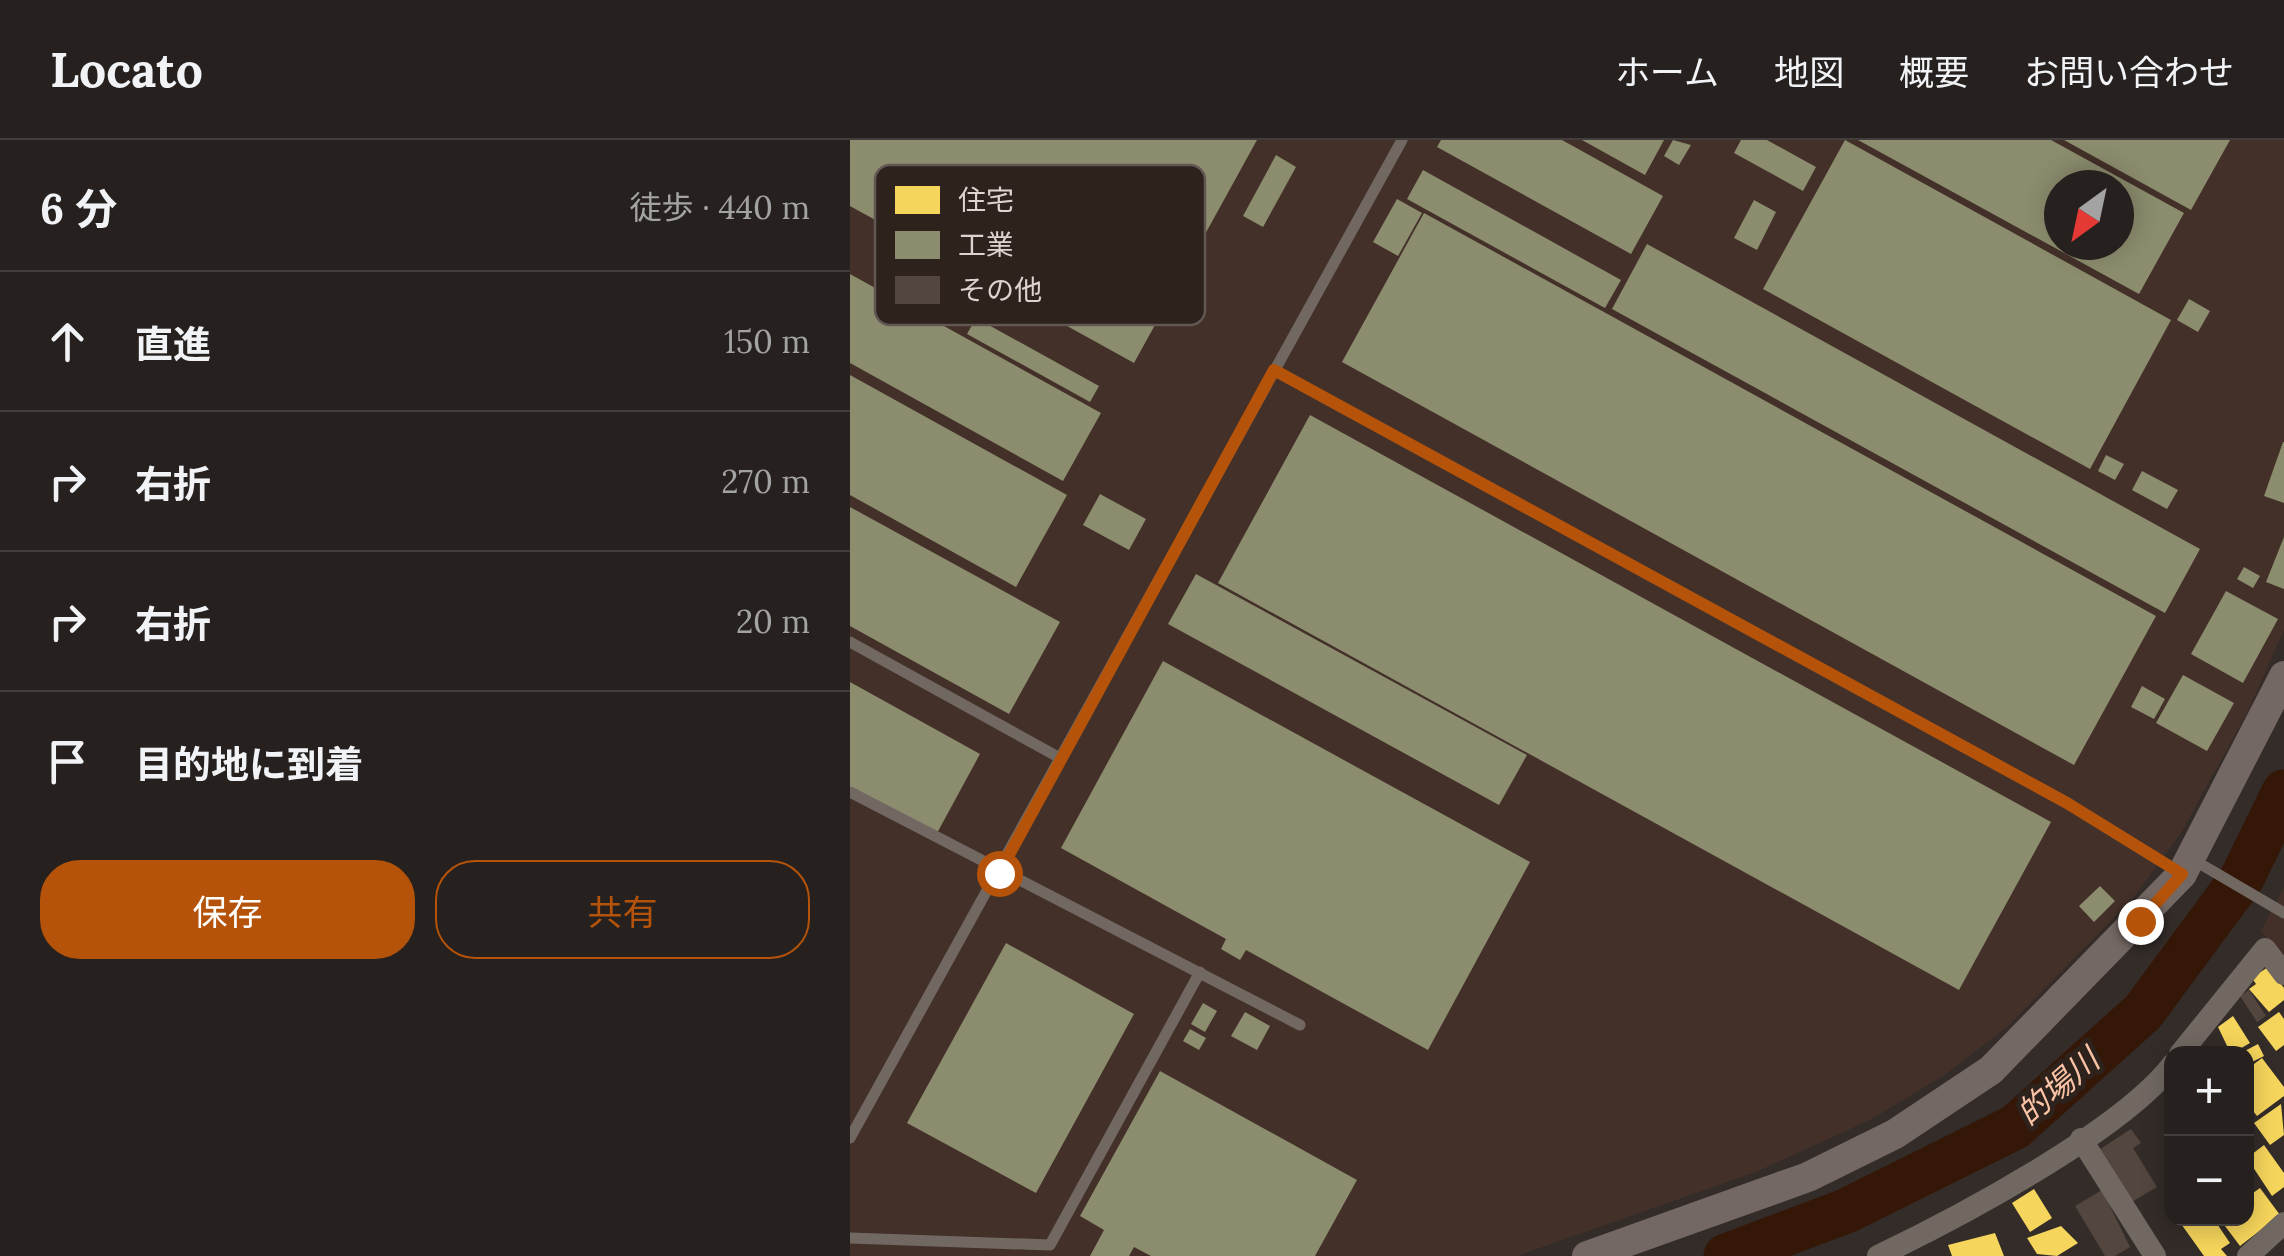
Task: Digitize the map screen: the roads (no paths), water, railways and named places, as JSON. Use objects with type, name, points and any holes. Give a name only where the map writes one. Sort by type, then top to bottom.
[{"type":"street","points":[[1587,1256],[1808,1177],[1895,1134],[1991,1070],[2195,868],[2284,676]]},
{"type":"street","points":[[2186,1046],[2265,949],[2284,974]]},
{"type":"street","points":[[1878,1256],[1942,1226],[2081,1140],[2154,1088],[2164,1075]]},
{"type":"street","points":[[2081,1140],[2155,1256]]},
{"type":"street","points":[[2248,1256],[2284,1223]]},
{"type":"lane","points":[[850,1138],[1402,140]]},
{"type":"lane","points":[[1274,370],[2067,803],[2279,909]]},
{"type":"lane","points":[[850,642],[1060,758]]},
{"type":"lane","points":[[850,792],[999,873],[1300,1026]]},
{"type":"lane","points":[[850,1238],[1050,1246],[1200,972]]},
{"type":"waterway","name":"的場川","points":[[1726,1256],[1846,1211],[2015,1127],[2143,1012],[2242,878],[2284,792]]}]
